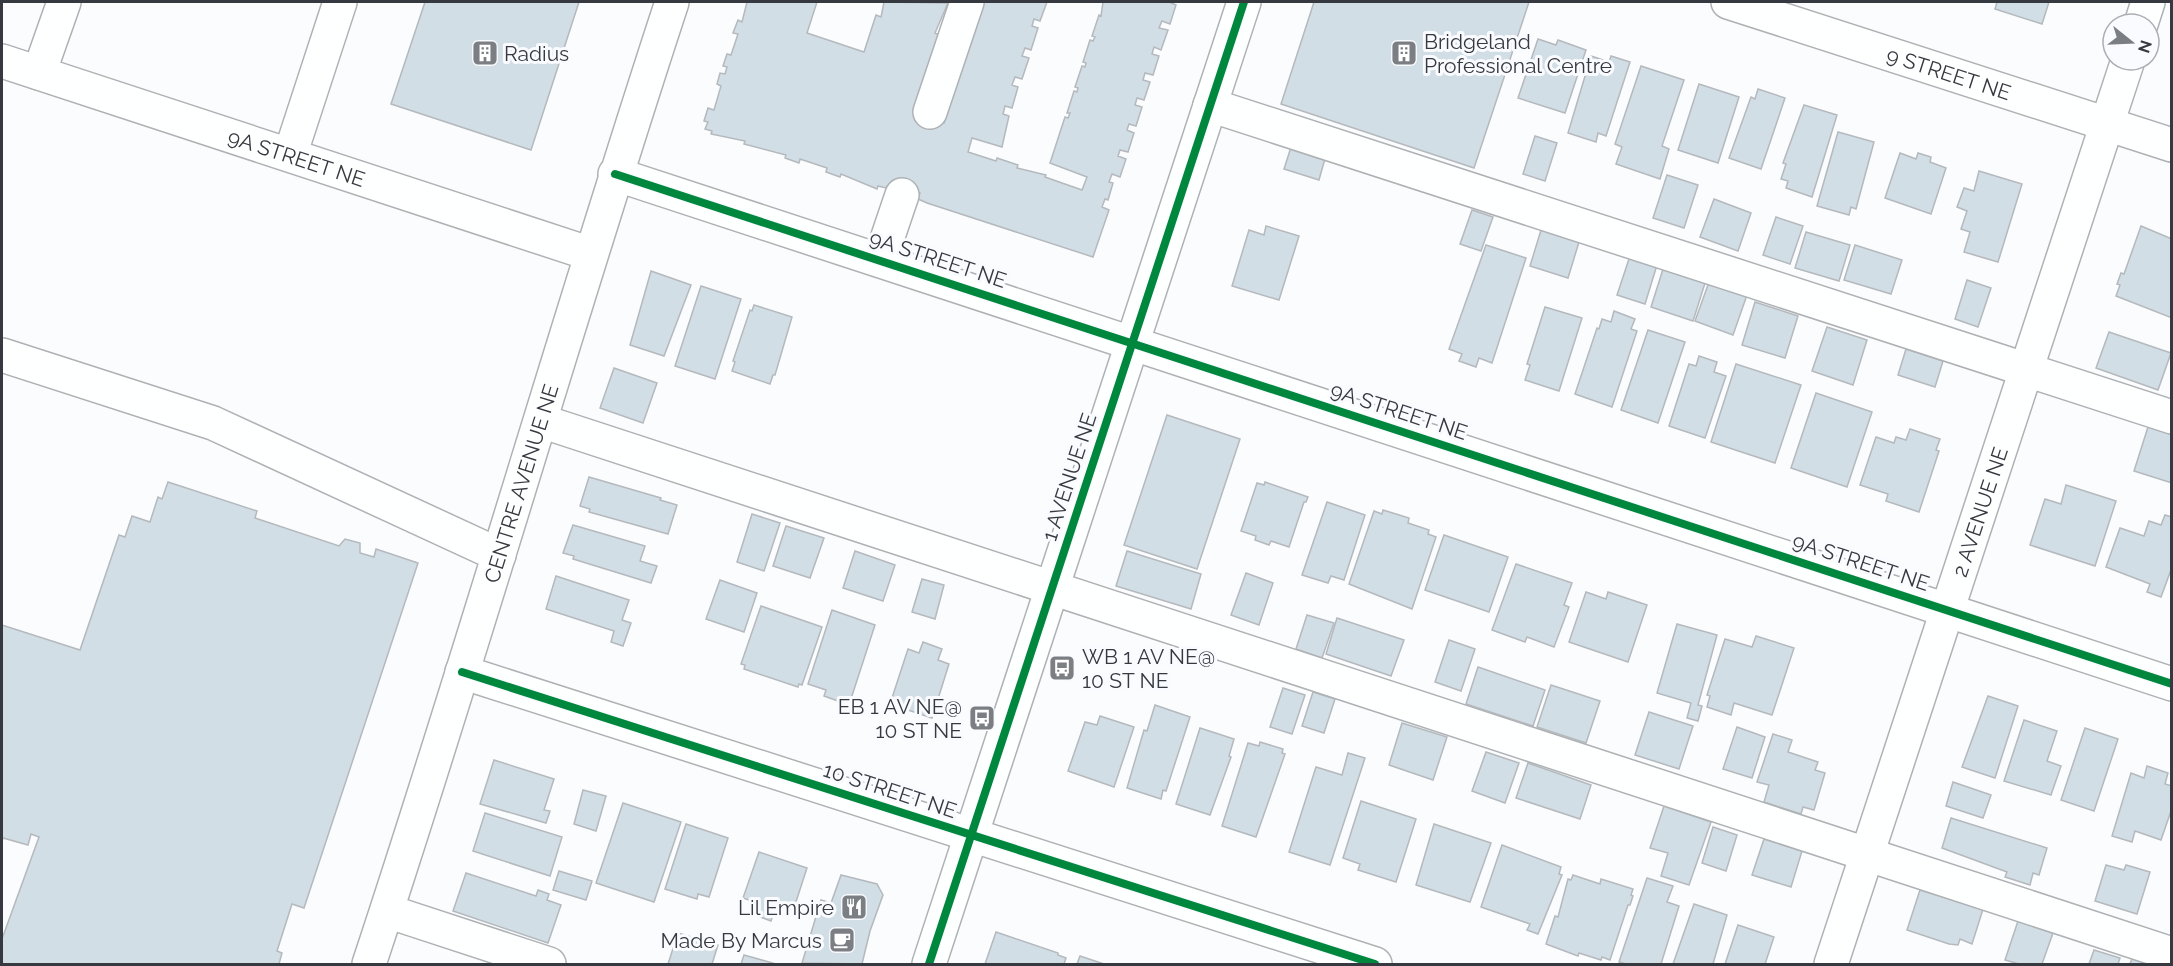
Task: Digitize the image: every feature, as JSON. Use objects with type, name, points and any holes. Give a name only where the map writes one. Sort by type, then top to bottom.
[{"type":"street","points":[[39,73],[64,2]]},
{"type":"street","points":[[290,156],[340,2]]},
{"type":"street","name":"CENTRE AVENUE NE","points":[[369,964],[541,421],[615,174],[672,2]]},
{"type":"street","points":[[930,112],[967,2]]},
{"type":"street","name":"1 AVENUE NE","points":[[929,964],[1244,2]]},
{"type":"street","name":"9 STREET NE","points":[[1728,2],[2172,145]]},
{"type":"street","name":"9A STREET NE","points":[[2,61],[591,254]]},
{"type":"street","name":"2 AVENUE NE","points":[[1831,964],[2124,72]]},
{"type":"street","points":[[1210,105],[2172,417]]},
{"type":"street","name":"9A STREET NE","points":[[615,174],[2172,684]]},
{"type":"street","points":[[880,260],[902,195]]},
{"type":"street","points":[[2,355],[213,423],[499,555]]},
{"type":"street","points":[[541,421],[1053,586],[2172,954]]},
{"type":"street","name":"10 STREET NE","points":[[462,672],[1375,964]]},
{"type":"street","points":[[387,911],[549,964]]},
{"type":"building","name":"Radius","points":[[425,2],[579,2],[531,150],[391,104]]},
{"type":"building","points":[[747,2],[817,2],[807,33],[864,52],[876,15],[881,17],[884,2],[948,3],[935,33],[940,35],[915,113],[944,123],[984,2],[1047,2],[1040,21],[1034,19],[1032,26],[1038,28],[1031,50],[1025,48],[1022,56],[1029,58],[1022,79],[1015,77],[1012,85],[1018,87],[1012,108],[1005,106],[1003,114],[1009,116],[1002,147],[972,138],[968,152],[1018,165],[1017,168],[1046,175],[1045,177],[1082,190],[1087,177],[1050,163],[1065,117],[1068,118],[1070,113],[1067,113],[1074,91],[1077,92],[1078,88],[1075,87],[1082,66],[1085,67],[1086,63],[1083,62],[1090,40],[1093,41],[1095,37],[1092,36],[1099,15],[1101,16],[1103,2],[1169,2],[1176,5],[1170,24],[1162,21],[1159,28],[1168,30],[1161,50],[1154,47],[1152,54],[1159,56],[1153,75],[1145,73],[1143,80],[1150,82],[1144,100],[1137,98],[1135,105],[1142,107],[1136,126],[1129,124],[1127,130],[1134,133],[1128,152],[1120,150],[1118,156],[1126,159],[1120,177],[1112,174],[1109,182],[1113,183],[1108,200],[1105,199],[1102,207],[1109,210],[1093,257],[927,203],[918,199],[920,193],[917,192],[887,186],[886,188],[878,186],[877,189],[841,174],[840,177],[826,172],[827,168],[800,159],[799,163],[785,158],[786,155],[744,144],[745,141],[711,134],[712,131],[705,129],[708,122],[704,121],[708,108],[714,110],[721,86],[717,84],[720,73],[725,74],[727,67],[723,66],[727,54],[731,55],[738,34],[733,33],[738,20],[742,22]]},
{"type":"building","name":"Bridgeland Professional Centre","points":[[1314,2],[1529,2],[1474,168],[1281,104]]},
{"type":"building","points":[[1997,2],[2049,2],[2042,24],[1995,9]]},
{"type":"building","points":[[1538,39],[1556,45],[1558,40],[1586,50],[1565,113],[1518,98]]},
{"type":"building","points":[[1591,56],[1609,62],[1611,56],[1630,62],[1606,136],[1598,133],[1596,142],[1568,133]]},
{"type":"building","points":[[1641,66],[1684,80],[1662,146],[1669,149],[1660,179],[1616,164],[1622,147],[1615,144]]},
{"type":"building","points":[[1699,84],[1739,97],[1718,163],[1678,150]]},
{"type":"building","points":[[1758,89],[1785,98],[1761,169],[1729,158],[1751,97],[1755,99]]},
{"type":"building","points":[[1804,105],[1837,115],[1812,197],[1786,188],[1788,181],[1781,179],[1786,164],[1783,163]]},
{"type":"building","points":[[1838,132],[1874,142],[1856,209],[1851,207],[1849,215],[1817,206]]},
{"type":"building","points":[[1535,136],[1557,143],[1545,181],[1523,174]]},
{"type":"building","points":[[1292,144],[1326,155],[1319,180],[1284,169]]},
{"type":"building","points":[[1900,153],[1916,159],[1918,153],[1931,157],[1930,162],[1946,168],[1931,214],[1885,198]]},
{"type":"building","points":[[1979,171],[2022,184],[1998,262],[1964,252],[1970,232],[1961,229],[1967,211],[1957,207],[1964,188],[1974,191]]},
{"type":"building","points":[[1667,175],[1698,185],[1684,228],[1653,218]]},
{"type":"building","points":[[1714,199],[1751,213],[1738,251],[1700,237]]},
{"type":"building","points":[[1472,210],[1493,217],[1481,251],[1460,244]]},
{"type":"building","points":[[1776,217],[1803,226],[1790,264],[1763,255]]},
{"type":"building","points":[[1266,226],[1299,236],[1279,300],[1232,286],[1249,230],[1264,235]]},
{"type":"building","points":[[2141,226],[2172,239],[2172,318],[2116,296],[2120,285],[2117,284],[2121,273],[2124,274]]},
{"type":"building","points":[[1541,230],[1579,242],[1568,278],[1530,266]]},
{"type":"building","points":[[1806,232],[1850,245],[1839,281],[1795,268]]},
{"type":"building","points":[[1486,245],[1526,258],[1492,363],[1479,358],[1476,367],[1459,361],[1462,354],[1449,349]]},
{"type":"building","points":[[1855,245],[1902,260],[1891,294],[1844,280]]},
{"type":"building","points":[[1630,256],[1657,265],[1645,304],[1617,295]]},
{"type":"building","points":[[1664,266],[1706,280],[1693,321],[1651,307]]},
{"type":"building","points":[[651,271],[691,285],[664,356],[630,345]]},
{"type":"building","points":[[1967,280],[1991,288],[1978,327],[1955,319]]},
{"type":"building","points":[[1709,282],[1747,295],[1733,335],[1695,321]]},
{"type":"building","points":[[701,286],[741,299],[715,379],[675,366]]},
{"type":"building","points":[[1755,302],[1798,316],[1785,358],[1742,345]]},
{"type":"building","points":[[754,305],[792,317],[775,375],[770,384],[732,371],[735,362],[733,361],[750,310],[752,311]]},
{"type":"building","points":[[1545,307],[1582,318],[1559,391],[1525,380],[1530,365],[1527,364]]},
{"type":"building","points":[[1614,311],[1635,319],[1631,329],[1637,331],[1612,407],[1575,394],[1597,328],[1599,329],[1602,319],[1611,322]]},
{"type":"building","points":[[1827,327],[1867,340],[1853,385],[1812,371]]},
{"type":"building","points":[[1648,330],[1685,342],[1658,423],[1621,410]]},
{"type":"building","points":[[2109,332],[2171,353],[2158,390],[2096,368]]},
{"type":"building","points":[[1906,349],[1943,361],[1935,387],[1898,375]]},
{"type":"building","points":[[1699,356],[1717,362],[1714,372],[1726,376],[1705,438],[1669,426],[1689,364],[1696,366]]},
{"type":"building","points":[[1736,364],[1801,385],[1775,463],[1711,442]]},
{"type":"building","points":[[614,368],[657,383],[643,423],[600,408]]},
{"type":"building","points":[[1816,393],[1872,412],[1847,487],[1791,468]]},
{"type":"building","points":[[1167,415],[1240,439],[1197,569],[1124,545]]},
{"type":"building","points":[[2148,427],[2172,434],[2172,483],[2134,471]]},
{"type":"building","points":[[1910,429],[1940,439],[1936,450],[1939,451],[1919,512],[1886,501],[1888,494],[1860,485],[1876,437],[1894,443],[1896,437],[1906,440]]},
{"type":"building","points":[[589,477],[661,498],[660,500],[677,505],[668,534],[589,512],[590,509],[580,506]]},
{"type":"building","points":[[168,482],[257,511],[255,518],[339,546],[345,539],[360,543],[360,553],[374,557],[376,549],[418,563],[304,908],[292,904],[277,951],[282,953],[279,964],[2,964],[2,939],[39,837],[31,834],[28,845],[3,838],[2,841],[2,625],[80,650],[119,535],[125,537],[132,516],[150,522],[158,497],[162,499]]},
{"type":"building","points":[[1265,482],[1308,497],[1304,502],[1289,547],[1271,541],[1269,545],[1255,540],[1256,536],[1241,531],[1257,483],[1264,485]]},
{"type":"building","points":[[2066,485],[2116,501],[2095,566],[2030,545],[2045,499],[2061,504]]},
{"type":"building","points":[[1327,502],[1365,515],[1344,580],[1331,576],[1328,583],[1302,575]]},
{"type":"building","points":[[1383,510],[1409,518],[1408,523],[1429,530],[1428,534],[1436,537],[1412,609],[1349,584],[1374,511],[1382,514]]},
{"type":"building","points":[[752,514],[780,523],[764,571],[737,562]]},
{"type":"building","points":[[2165,515],[2172,517],[2172,567],[2161,597],[2147,592],[2150,584],[2106,567],[2120,528],[2144,536],[2149,521],[2161,525]]},
{"type":"building","points":[[573,525],[645,546],[640,561],[657,566],[651,583],[573,559],[574,556],[563,553]]},
{"type":"building","points":[[786,526],[824,538],[810,578],[773,566]]},
{"type":"building","points":[[1444,535],[1508,557],[1489,612],[1425,590]]},
{"type":"building","points":[[855,551],[895,565],[883,601],[843,588]]},
{"type":"building","points":[[1127,551],[1201,574],[1191,609],[1116,586]]},
{"type":"building","points":[[1516,564],[1572,583],[1564,605],[1569,607],[1554,647],[1527,637],[1525,642],[1492,630]]},
{"type":"building","points":[[1246,573],[1273,583],[1259,625],[1231,615]]},
{"type":"building","points":[[556,576],[629,600],[622,620],[631,623],[623,646],[611,642],[614,631],[546,609]]},
{"type":"building","points":[[922,579],[944,585],[935,619],[912,612]]},
{"type":"building","points":[[720,580],[757,593],[744,632],[706,619]]},
{"type":"building","points":[[1586,592],[1606,599],[1608,592],[1647,605],[1628,662],[1569,642]]},
{"type":"building","points":[[761,606],[822,627],[802,685],[799,684],[798,687],[744,669],[745,665],[741,664]]},
{"type":"building","points":[[832,610],[875,625],[849,705],[824,696],[826,690],[808,684]]},
{"type":"building","points":[[1307,615],[1334,623],[1322,658],[1296,649]]},
{"type":"building","points":[[1337,618],[1404,640],[1391,676],[1326,654]]},
{"type":"building","points":[[1677,624],[1717,635],[1698,705],[1702,706],[1698,721],[1687,718],[1691,703],[1657,693]]},
{"type":"building","points":[[1756,636],[1794,648],[1772,715],[1734,703],[1731,715],[1707,707],[1710,696],[1707,695],[1725,639],[1752,647]]},
{"type":"building","points":[[1449,640],[1475,649],[1461,691],[1435,682]]},
{"type":"building","points":[[923,642],[942,649],[938,660],[949,664],[932,718],[890,704],[908,649],[919,653]]},
{"type":"building","points":[[1478,667],[1545,690],[1533,726],[1466,704]]},
{"type":"building","points":[[1551,685],[1600,701],[1586,743],[1537,727]]},
{"type":"building","points":[[1283,688],[1305,695],[1292,734],[1270,727]]},
{"type":"building","points":[[1313,692],[1335,699],[1324,733],[1302,726]]},
{"type":"building","points":[[1988,696],[2018,706],[1995,778],[1962,767]]},
{"type":"building","points":[[1155,705],[1190,717],[1166,791],[1163,790],[1161,799],[1127,788],[1144,730],[1147,731]]},
{"type":"building","points":[[1649,712],[1693,726],[1679,769],[1635,755]]},
{"type":"building","points":[[1100,716],[1134,727],[1114,787],[1068,771],[1085,722],[1097,725]]},
{"type":"building","points":[[2024,720],[2057,731],[2047,761],[2061,766],[2051,795],[2004,781]]},
{"type":"building","points":[[1402,723],[1447,737],[1433,780],[1389,765]]},
{"type":"building","points":[[1737,727],[1765,737],[1752,778],[1723,769]]},
{"type":"building","points":[[1200,728],[1234,739],[1229,756],[1231,757],[1210,815],[1176,804]]},
{"type":"building","points":[[2085,728],[2118,739],[2094,811],[2061,800]]},
{"type":"building","points":[[1773,734],[1792,740],[1788,752],[1818,762],[1815,770],[1825,773],[1814,810],[1803,807],[1801,814],[1764,802],[1769,785],[1757,782]]},
{"type":"building","points":[[1260,742],[1283,749],[1282,753],[1285,754],[1256,837],[1222,826],[1248,743],[1259,746]]},
{"type":"building","points":[[1486,752],[1519,763],[1505,803],[1472,791]]},
{"type":"building","points":[[1348,753],[1365,758],[1330,865],[1289,852],[1316,767],[1342,775]]},
{"type":"building","points":[[494,760],[554,779],[544,810],[550,811],[546,823],[480,804]]},
{"type":"building","points":[[1528,763],[1591,785],[1580,819],[1516,798]]},
{"type":"building","points":[[2147,766],[2168,773],[2165,784],[2172,786],[2172,808],[2161,840],[2135,831],[2132,842],[2112,836],[2131,773],[2144,778]]},
{"type":"building","points":[[1953,782],[1991,795],[1983,818],[1946,806]]},
{"type":"building","points":[[583,790],[606,796],[596,831],[574,824]]},
{"type":"building","points":[[1361,801],[1416,819],[1396,882],[1358,870],[1360,864],[1343,858]]},
{"type":"building","points":[[623,803],[681,822],[654,902],[596,883]]},
{"type":"building","points":[[1664,806],[1711,822],[1689,885],[1661,876],[1668,853],[1650,848]]},
{"type":"building","points":[[485,813],[562,837],[550,876],[473,851]]},
{"type":"building","points":[[1951,818],[2047,848],[2039,875],[2033,873],[2030,885],[2005,877],[2007,872],[1942,848]]},
{"type":"building","points":[[686,824],[728,838],[709,897],[698,894],[697,899],[665,889]]},
{"type":"building","points":[[1434,824],[1491,843],[1470,902],[1416,885]]},
{"type":"building","points":[[1713,827],[1737,835],[1726,871],[1702,863]]},
{"type":"building","points":[[1764,839],[1802,851],[1791,887],[1752,875]]},
{"type":"building","points":[[1502,845],[1561,867],[1559,874],[1562,875],[1538,934],[1527,930],[1530,924],[1481,907]]},
{"type":"building","points":[[759,852],[807,868],[792,914],[775,908],[771,921],[755,915],[758,903],[743,898]]},
{"type":"building","points":[[2106,865],[2124,870],[2126,865],[2150,872],[2137,914],[2095,901]]},
{"type":"building","points":[[559,871],[592,881],[586,900],[553,890]]},
{"type":"building","points":[[466,873],[536,896],[538,890],[549,894],[547,900],[561,905],[548,943],[453,911]]},
{"type":"building","points":[[841,875],[877,884],[883,895],[870,931],[862,964],[802,963],[821,900],[831,903]]},
{"type":"building","points":[[1573,875],[1600,884],[1601,879],[1633,889],[1631,895],[1633,896],[1610,960],[1602,957],[1601,960],[1579,953],[1578,956],[1546,944],[1555,916],[1558,917],[1568,879],[1571,880]]},
{"type":"building","points":[[1647,878],[1673,886],[1667,902],[1679,906],[1661,964],[1619,962]]},
{"type":"building","points":[[1920,890],[1984,906],[1972,944],[1960,939],[1958,945],[1949,944],[1907,930]]},
{"type":"building","points":[[1694,904],[1727,915],[1713,964],[1673,964]]},
{"type":"building","points":[[2018,921],[2053,933],[2042,964],[2019,964],[2005,960]]},
{"type":"building","points":[[1738,925],[1774,937],[1765,964],[1725,964]]},
{"type":"building","points":[[996,932],[1058,953],[1066,958],[1064,964],[985,964]]},
{"type":"building","points":[[678,933],[718,945],[712,964],[668,964]]},
{"type":"building","points":[[2094,950],[2120,958],[2118,964],[2089,964]]},
{"type":"building","points":[[744,955],[776,964],[741,964]]},
{"type":"building","points":[[1080,956],[1104,964],[1077,964]]},
{"type":"building","points":[[2133,956],[2158,964],[2130,964]]},
{"type":"cycle path","points":[[929,964],[1244,2]]},
{"type":"cycle path","points":[[615,174],[2172,684]]},
{"type":"cycle path","points":[[462,672],[1375,964]]},
{"type":"place","name":"Radius","points":[[485,53]]},
{"type":"place","name":"Bridgeland Professional Centre","points":[[1404,53]]},
{"type":"place","name":"WB 1 AV NE@ 10 ST NE","points":[[1062,668]]},
{"type":"place","name":"EB 1 AV NE@ 10 ST NE","points":[[982,718]]},
{"type":"place","name":"Lil Empire","points":[[854,907]]},
{"type":"place","name":"Made By Marcus","points":[[842,940]]}]
